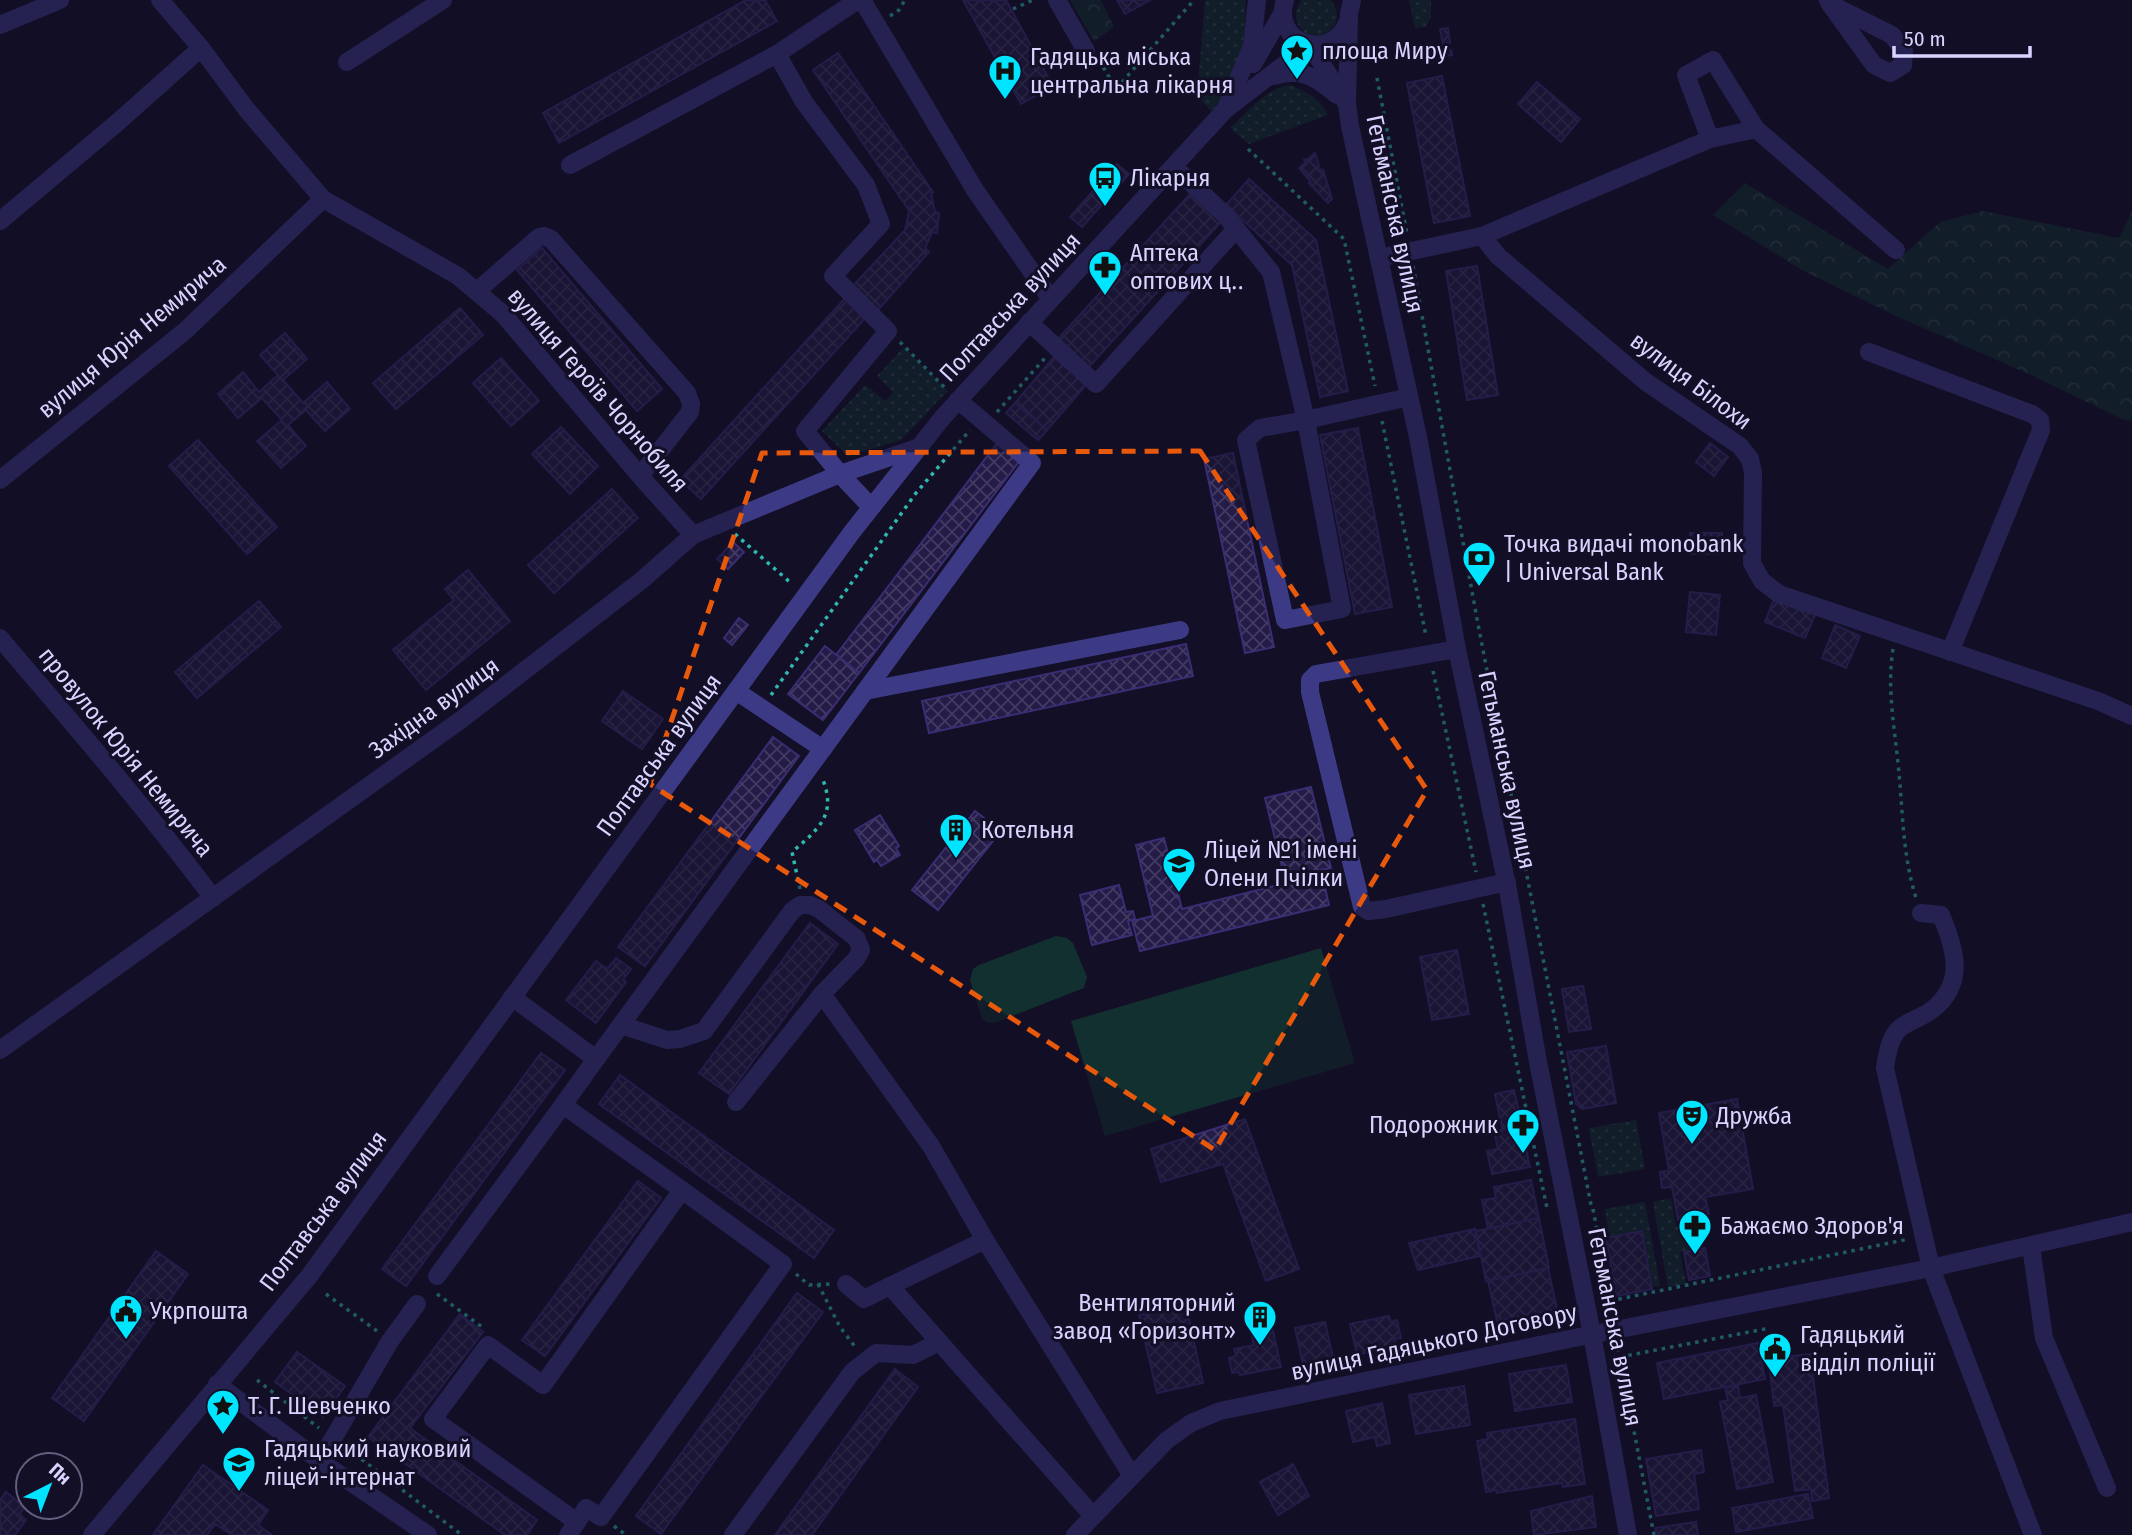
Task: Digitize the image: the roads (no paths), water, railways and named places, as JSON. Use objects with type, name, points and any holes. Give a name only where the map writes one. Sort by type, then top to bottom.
[{"type":"street","points":[[0,25],[60,0]]},
{"type":"street","name":"вулиця Героїв Чорнобиля","points":[[160,0],[201,48],[247,110],[323,199],[458,276],[503,314],[640,477],[693,535]]},
{"type":"street","points":[[347,62],[443,0]]},
{"type":"street","points":[[570,165],[777,54],[860,0],[975,190],[1051,298]]},
{"type":"street","points":[[1057,0],[1091,53]]},
{"type":"street","points":[[1226,109],[1252,46],[1257,0]]},
{"type":"street","points":[[1226,109],[1283,5]]},
{"type":"street","points":[[1283,5],[1285,25],[1291,34],[1310,45],[1330,42],[1338,37],[1345,29],[1349,5]]},
{"type":"street","name":"Гетьманська вулиця","points":[[1349,5],[1347,104],[1418,437],[1457,649],[1507,882],[1538,1062],[1592,1334],[1628,1535]]},
{"type":"street","points":[[1310,45],[1347,104]]},
{"type":"street","name":"Полтавська вулиця","points":[[92,1535],[310,1275],[871,507],[917,448],[1029,322],[1226,109],[1310,45]]},
{"type":"street","points":[[0,221],[201,48]]},
{"type":"street","points":[[777,54],[804,102],[866,185],[881,224],[833,276],[888,331],[805,431],[871,507]]},
{"type":"street","points":[[1710,139],[1686,75],[1713,60],[1756,129],[1896,250]]},
{"type":"street","points":[[1267,78],[1293,72],[1304,73],[1324,84],[1347,104]]},
{"type":"street","points":[[1379,258],[1482,236],[1710,139],[1756,129]]},
{"type":"street","points":[[1174,167],[1228,219],[1271,272],[1306,420],[1342,609],[1285,620],[1246,440],[1260,428],[1306,420],[1409,397]]},
{"type":"street","name":"вулиця Юрія Немирича","points":[[0,480],[185,331],[323,199]]},
{"type":"street","points":[[1029,322],[1096,384],[1228,219]]},
{"type":"street","name":"вулиця Білохи","points":[[1482,236],[1498,256],[1646,382],[1740,446],[1750,459],[1753,472],[1752,563],[1762,581],[1779,594],[2098,701],[2132,716]]},
{"type":"street","points":[[477,291],[539,237],[551,239],[687,393],[691,404],[690,412],[640,477]]},
{"type":"street","points":[[1869,352],[2032,414],[2040,420],[2041,430],[1950,652]]},
{"type":"street","points":[[433,1282],[1032,463],[958,400]]},
{"type":"street","name":"Західна вулиця","points":[[0,1049],[473,711],[642,580],[693,535],[840,474],[917,448]]},
{"type":"street","points":[[865,691],[1180,629]]},
{"type":"street","name":"провулок Юрія Немирича","points":[[0,638],[96,750],[173,844],[213,898]]},
{"type":"street","points":[[1457,649],[1316,674],[1310,680],[1310,692],[1362,907],[1368,911],[1387,909],[1507,882]]},
{"type":"street","points":[[736,691],[823,749]]},
{"type":"street","points":[[621,1025],[667,1040],[680,1039],[704,1031],[792,911],[800,905],[819,909],[857,939],[860,950],[856,959],[822,994],[736,1102]]},
{"type":"street","points":[[1921,913],[1941,915],[1948,930],[1956,970],[1951,990],[1933,1009],[1899,1029],[1888,1048],[1885,1069],[1931,1268],[2033,1535]]},
{"type":"street","points":[[822,994],[931,1146],[985,1240],[1132,1476]]},
{"type":"street","points":[[512,997],[596,1059]]},
{"type":"street","points":[[563,1105],[682,1191],[783,1264],[601,1517],[586,1508],[573,1528],[433,1419],[488,1345],[543,1385],[682,1191]]},
{"type":"street","name":"вулиця Гадяцького Договору","points":[[1075,1535],[1167,1440],[1191,1423],[1220,1411],[1592,1334],[1931,1268],[2132,1222]]},
{"type":"street","points":[[846,1284],[863,1299],[985,1240]]},
{"type":"street","points":[[2031,1246],[2044,1338],[2107,1488]]},
{"type":"street","points":[[890,1286],[1093,1516]]},
{"type":"street","points":[[320,1461],[390,1341],[417,1304]]},
{"type":"street","points":[[733,1535],[852,1372],[876,1353],[913,1355],[939,1342]]},
{"type":"street","points":[[217,1384],[320,1461],[428,1535]]},
{"type":"place","name":"площа Миру","points":[[1297,81]]},
{"type":"place","name":"Гадяцька міська центральна лікарня","points":[[1005,101]]},
{"type":"place","name":"Лікарня","points":[[1105,208]]},
{"type":"place","name":"Аптека оптових ц‥","points":[[1105,297]]},
{"type":"place","name":"Точка видачі monobank | Universal Bank","points":[[1479,588]]},
{"type":"place","name":"Котельня","points":[[956,860]]},
{"type":"place","name":"Ліцей №1 імені Олени Пчілки","points":[[1179,894]]},
{"type":"place","name":"Дружба","points":[[1692,1146]]},
{"type":"place","name":"Подорожник","points":[[1523,1155]]},
{"type":"place","name":"Бажаємо Здоров'я","points":[[1695,1256]]},
{"type":"place","name":"Укрпошта","points":[[126,1341]]},
{"type":"place","name":"Вентиляторний завод «Горизонт»","points":[[1260,1347]]},
{"type":"place","name":"Гадяцький відділ поліції","points":[[1775,1379]]},
{"type":"place","name":"Т. Г. Шевченко","points":[[223,1436]]},
{"type":"place","name":"Гадяцький науковий ліцей-інтернат","points":[[239,1493]]}]
